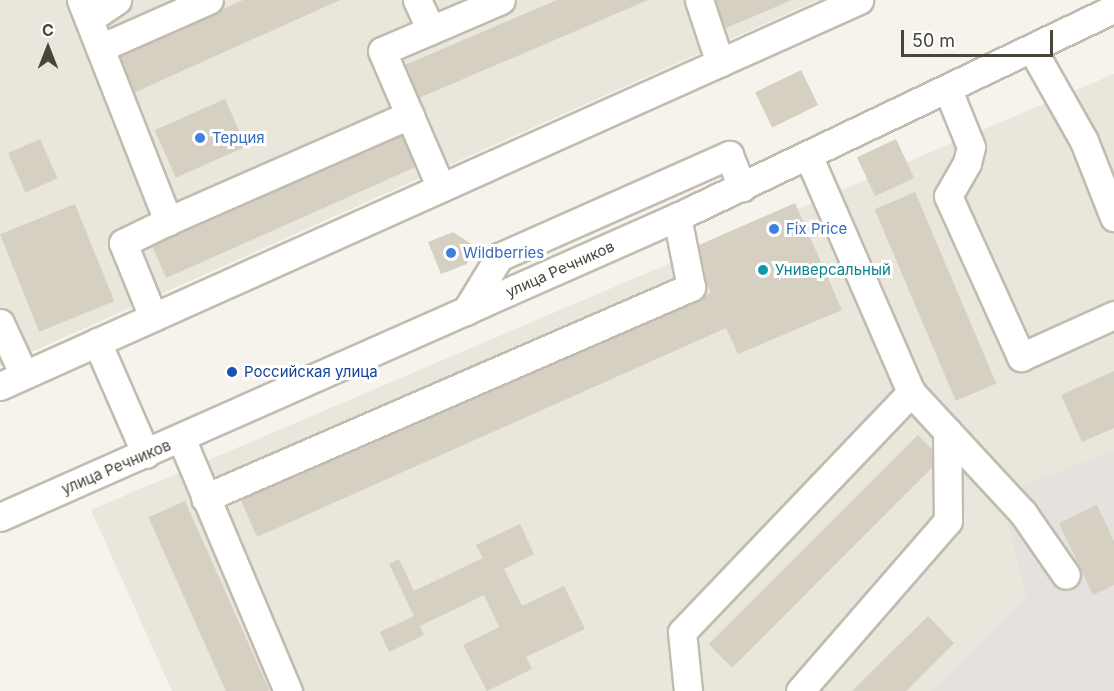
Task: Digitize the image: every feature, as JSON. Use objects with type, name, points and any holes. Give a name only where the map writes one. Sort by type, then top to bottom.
[{"type":"street","points":[[117,0],[85,9],[168,221]]},
{"type":"street","points":[[100,48],[209,0]]},
{"type":"street","points":[[417,0],[431,30]]},
{"type":"street","points":[[441,188],[382,51],[501,0]]},
{"type":"street","points":[[699,0],[720,63]]},
{"type":"street","points":[[0,386],[859,0]]},
{"type":"street","name":"улица Речников","points":[[0,517],[678,217],[808,157],[1114,9]]},
{"type":"street","points":[[1032,49],[1084,141],[1114,217]]},
{"type":"street","points":[[948,90],[971,147],[967,163],[948,196],[1021,357],[1114,315]]},
{"type":"street","points":[[153,317],[123,243],[168,221],[410,116]]},
{"type":"street","points":[[466,311],[499,257],[510,252],[729,155],[742,187]]},
{"type":"street","points":[[808,157],[911,392],[1023,513],[1066,576]]},
{"type":"street","points":[[205,498],[691,287],[678,217]]},
{"type":"street","points":[[0,323],[24,375]]},
{"type":"street","points":[[97,342],[146,454]]},
{"type":"street","points":[[688,691],[682,632],[911,392]]},
{"type":"street","points":[[800,691],[948,521],[947,431]]},
{"type":"street","points":[[181,438],[288,691]]},
{"type":"shaded area","points":[[0,0],[818,0],[0,366]]},
{"type":"shaded area","points":[[1114,74],[1114,450],[1001,494],[1026,595],[931,691],[172,691],[91,510]]},
{"type":"shaded area","points":[[1114,450],[1114,691],[931,691],[1026,595],[1000,494]]},
{"type":"building","points":[[243,0],[340,0],[131,94],[115,58]]},
{"type":"building","points":[[557,0],[648,0],[419,98],[405,65]]},
{"type":"building","points":[[712,0],[792,0],[724,29]]},
{"type":"building","points":[[801,70],[818,105],[772,127],[755,92]]},
{"type":"building","name":"Терция","points":[[225,99],[246,147],[176,178],[155,130]]},
{"type":"building","points":[[406,133],[420,165],[166,278],[152,246]]},
{"type":"building","points":[[40,139],[57,178],[26,193],[8,153]]},
{"type":"building","points":[[896,139],[914,178],[875,196],[857,157]]},
{"type":"building","points":[[915,192],[996,383],[956,401],[874,209]]},
{"type":"building","points":[[795,203],[842,310],[738,354],[726,328],[257,537],[241,500],[711,293],[692,248]]},
{"type":"building","points":[[75,204],[114,301],[39,332],[0,234]]},
{"type":"building","name":"Wildberries","points":[[453,232],[470,243],[467,264],[441,274],[428,242]]},
{"type":"building","points":[[1114,371],[1114,428],[1082,442],[1061,395]]},
{"type":"building","points":[[918,435],[941,458],[732,668],[709,644]]},
{"type":"building","points":[[185,501],[269,690],[226,691],[148,517]]},
{"type":"building","points":[[1097,505],[1114,541],[1114,585],[1093,595],[1059,523]]},
{"type":"building","points":[[520,524],[534,554],[504,569],[522,606],[564,586],[585,629],[526,657],[532,669],[487,691],[463,645],[499,627],[484,595],[420,626],[424,635],[389,652],[380,632],[414,616],[389,564],[399,559],[414,591],[483,558],[476,545]]},
{"type":"building","points":[[928,616],[954,643],[906,691],[852,691]]},
{"type":"place","name":"Терция","points":[[200,138]]},
{"type":"place","name":"Fix Price","points":[[774,229]]},
{"type":"place","name":"Wildberries","points":[[451,253]]},
{"type":"place","name":"Универсальный","points":[[763,270]]},
{"type":"place","name":"Российская улица","points":[[232,372]]}]
